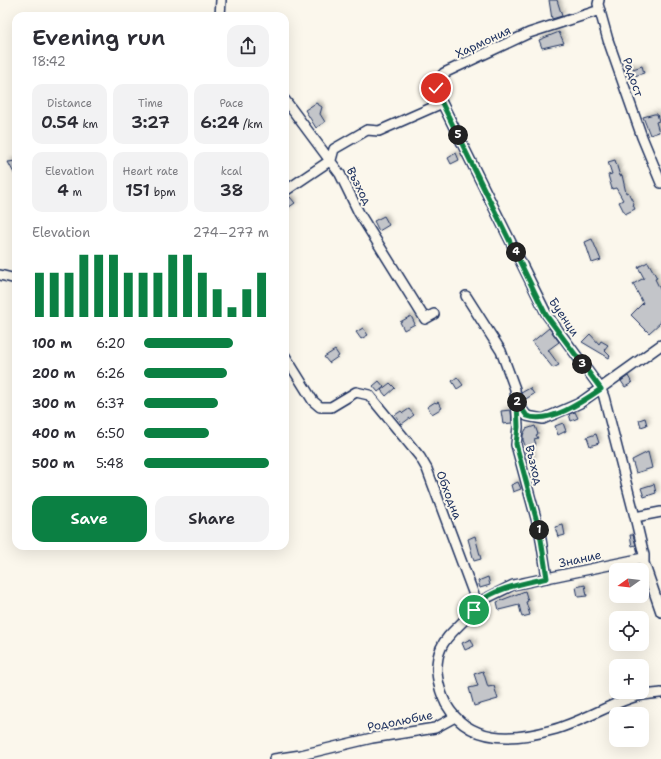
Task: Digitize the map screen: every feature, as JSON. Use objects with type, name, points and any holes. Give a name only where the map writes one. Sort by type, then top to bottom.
[{"type":"street","points":[[220,12],[222,0]]},
{"type":"street","name":"Хармония","points":[[439,97],[436,88],[437,83],[444,73],[529,33],[599,5]]},
{"type":"street","name":"Радост","points":[[599,5],[608,40],[639,130],[661,183]]},
{"type":"street","points":[[289,188],[331,160],[334,149],[367,130],[379,131],[432,109],[438,105],[439,97]]},
{"type":"street","name":"Буенци","points":[[439,97],[546,315],[601,389],[635,517],[644,555],[643,558],[661,612]]},
{"type":"street","name":"Възход","points":[[289,106],[331,160],[359,213],[425,319],[434,314]]},
{"type":"street","points":[[0,275],[12,278]]},
{"type":"street","name":"Възход","points":[[466,296],[501,351],[513,382],[517,402],[518,427],[516,444],[540,533],[547,578]]},
{"type":"street","points":[[517,402],[527,416],[543,419],[580,403],[661,345]]},
{"type":"street","name":"Обходна","points":[[289,362],[313,401],[320,407],[331,408],[356,392],[369,395],[420,457],[442,508],[458,557],[477,603]]},
{"type":"street","points":[[635,517],[661,512]]},
{"type":"street","name":"Знание","points":[[477,603],[513,585],[643,558]]},
{"type":"street","points":[[477,603],[470,616],[447,639],[441,648],[438,659],[439,687],[444,700],[455,717],[475,732],[490,737],[517,736],[552,730],[632,698],[661,693]]},
{"type":"street","name":"Родолюбие","points":[[274,759],[301,755],[372,738],[435,728],[455,717]]},
{"type":"building","points":[[549,0],[557,0],[562,16],[552,19]]},
{"type":"building","points":[[559,32],[564,43],[542,48],[539,40]]},
{"type":"building","points":[[632,66],[633,69],[642,66],[644,73],[628,78],[625,69]]},
{"type":"building","points":[[316,103],[322,107],[320,114],[325,122],[316,128],[305,110]]},
{"type":"building","points":[[657,114],[659,121],[656,122],[659,132],[650,135],[643,117]]},
{"type":"building","points":[[456,153],[459,160],[451,164],[448,158]]},
{"type":"building","points":[[615,160],[620,176],[622,175],[626,193],[628,192],[635,209],[625,214],[619,202],[623,200],[616,188],[612,189],[608,175],[612,174],[608,162]]},
{"type":"building","points":[[8,162],[12,162],[12,170]]},
{"type":"building","points":[[289,198],[295,203],[289,207]]},
{"type":"building","points":[[384,216],[389,225],[379,231],[374,221]]},
{"type":"building","points":[[592,239],[601,260],[592,263],[585,242]]},
{"type":"building","points":[[648,262],[657,278],[655,279],[661,291],[661,322],[649,333],[631,315],[643,303],[633,284],[644,278],[638,267]]},
{"type":"building","points":[[411,316],[415,324],[404,330],[400,322]]},
{"type":"building","points":[[363,328],[368,335],[361,339],[356,332]]},
{"type":"building","points":[[549,328],[559,342],[548,350],[559,365],[553,368],[532,342]]},
{"type":"building","points":[[590,334],[599,344],[601,341],[608,345],[604,350],[610,356],[609,358],[582,342]]},
{"type":"building","points":[[335,350],[339,356],[329,363],[324,357]]},
{"type":"building","points":[[628,376],[632,383],[625,387],[621,381]]},
{"type":"building","points":[[457,377],[463,385],[457,389],[452,381]]},
{"type":"building","points":[[379,381],[384,387],[378,392],[373,386]]},
{"type":"building","points":[[390,383],[395,388],[386,396],[381,390]]},
{"type":"building","points":[[530,388],[534,394],[524,400],[521,393]]},
{"type":"building","points":[[435,402],[438,402],[442,408],[432,414],[427,407]]},
{"type":"building","points":[[409,409],[414,415],[402,424],[395,415],[401,411],[403,413]]},
{"type":"building","points":[[511,410],[512,423],[503,424],[501,411]]},
{"type":"building","points":[[575,412],[578,418],[571,421],[569,414]]},
{"type":"building","points":[[645,418],[647,425],[641,427],[639,420]]},
{"type":"building","points":[[563,423],[566,431],[558,435],[555,426]]},
{"type":"building","points":[[535,426],[538,434],[536,435],[538,438],[534,439],[536,444],[531,450],[534,459],[528,461],[523,435],[526,429]]},
{"type":"building","points":[[596,434],[599,443],[590,446],[587,437]]},
{"type":"building","points":[[648,452],[652,468],[636,473],[632,460]]},
{"type":"building","points":[[518,482],[521,489],[513,492],[511,485]]},
{"type":"building","points":[[654,484],[656,493],[644,497],[641,488]]},
{"type":"building","points":[[563,525],[565,535],[558,537],[555,527]]},
{"type":"building","points":[[630,535],[633,535],[636,545],[632,546]]},
{"type":"building","points":[[475,536],[481,559],[474,561],[468,539]]},
{"type":"building","points":[[488,577],[490,585],[480,588],[478,581]]},
{"type":"building","points":[[585,585],[587,596],[578,597],[576,587]]},
{"type":"building","points":[[525,591],[528,601],[526,602],[530,615],[522,617],[519,605],[499,610],[497,602]]},
{"type":"building","points":[[471,639],[474,646],[465,650],[462,643]]},
{"type":"building","points":[[483,671],[488,687],[494,686],[498,699],[474,706],[469,688],[478,686],[474,674]]},
{"type":"route","points":[[436,88],[439,97],[546,315],[601,389],[580,403],[543,419],[534,419],[527,416],[521,411],[517,402],[518,427],[516,444],[540,533],[547,578],[513,585],[477,603],[474,610]]}]
